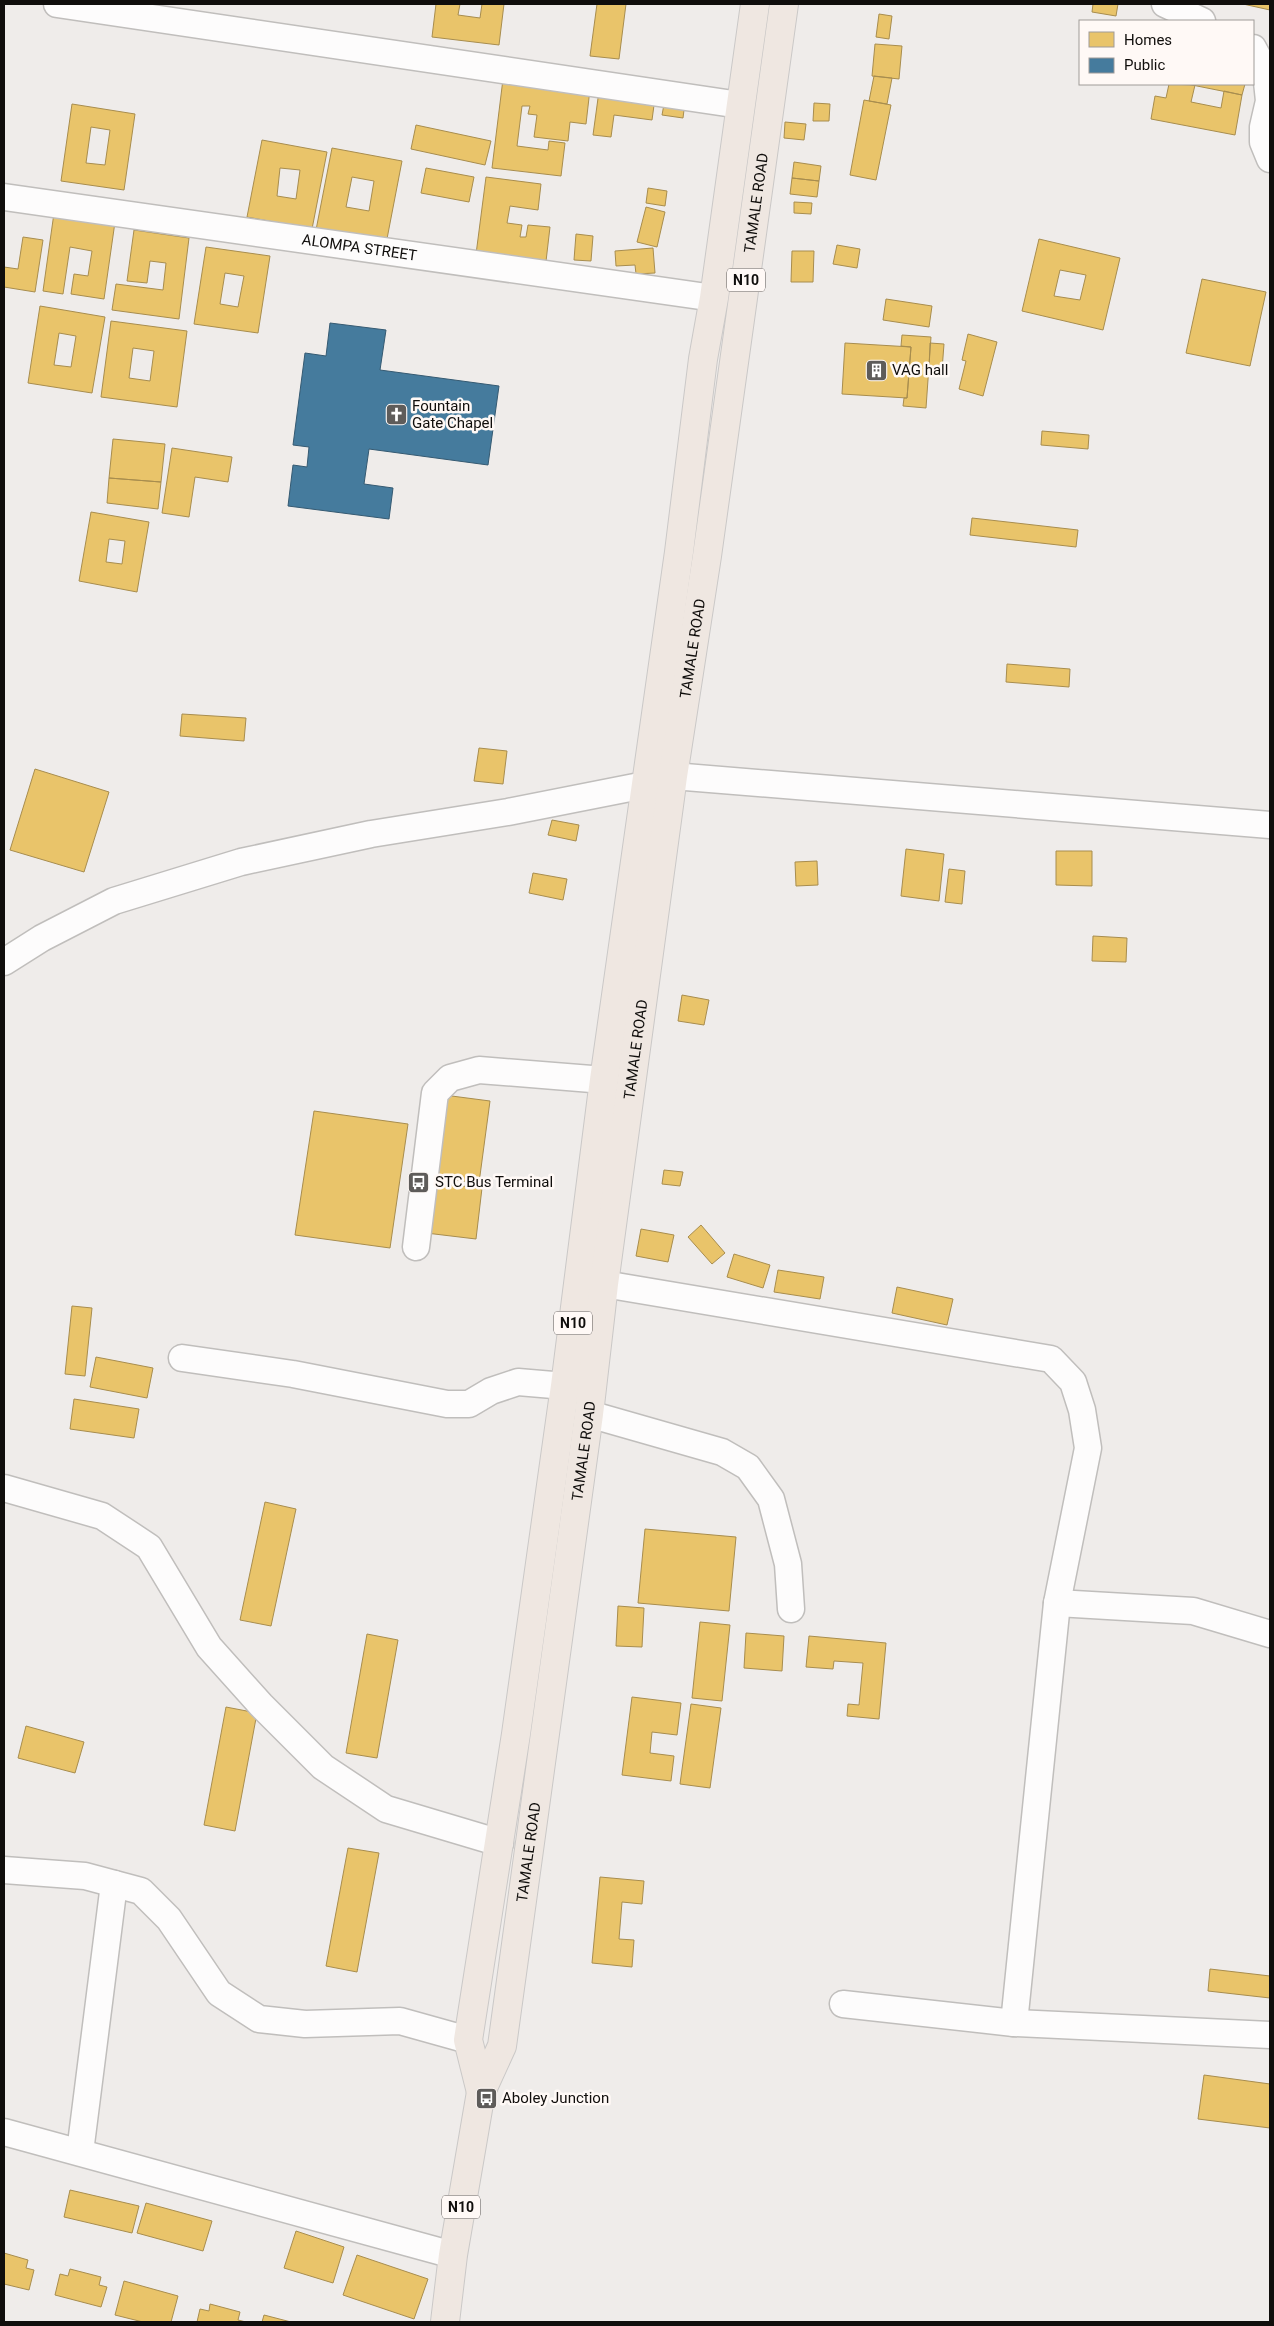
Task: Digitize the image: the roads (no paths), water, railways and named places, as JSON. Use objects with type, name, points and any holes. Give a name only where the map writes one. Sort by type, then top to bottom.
[{"type":"highway","name":"TAMALE ROAD","points":[[481,2092],[468,2040],[500,1843],[565,1386],[604,1080],[679,552],[703,359],[714,298],[755,4]]},
{"type":"highway","name":"TAMALE ROAD","points":[[445,2322],[453,2256],[481,2092],[502,2046],[589,1414],[604,1284],[673,776],[707,556],[784,4]]},
{"type":"highway","points":[[679,552],[707,556]]},
{"type":"highway","points":[[600,1110],[628,1113]]},
{"type":"street","points":[[57,4],[740,105]]},
{"type":"street","points":[[1165,4],[1200,20]]},
{"type":"street","points":[[1254,50],[1266,72],[1269,101],[1263,127],[1263,142],[1270,159]]},
{"type":"street","name":"ALOMPA STREET","points":[[4,197],[714,298]]},
{"type":"street","points":[[673,776],[1270,824]]},
{"type":"street","points":[[4,962],[42,938],[114,901],[241,862],[371,834],[508,812],[645,785]]},
{"type":"street","points":[[416,1247],[435,1093],[450,1078],[479,1070],[604,1080]]},
{"type":"street","points":[[604,1284],[1050,1359],[1073,1382],[1082,1410],[1088,1448],[1057,1603],[1014,2023]]},
{"type":"street","points":[[182,1358],[293,1374],[447,1404],[469,1404],[491,1391],[518,1382],[565,1386]]},
{"type":"street","points":[[589,1414],[722,1452],[748,1467],[771,1499],[788,1564],[791,1609]]},
{"type":"street","points":[[4,1488],[102,1516],[149,1547],[209,1647],[261,1705],[323,1767],[386,1809],[500,1843]]},
{"type":"street","points":[[1057,1603],[1193,1611],[1270,1634]]},
{"type":"street","points":[[4,1870],[85,1876],[141,1891],[169,1919],[219,1993],[259,2019],[305,2024],[400,2021],[468,2040]]},
{"type":"street","points":[[80,2152],[114,1884]]},
{"type":"street","points":[[843,2004],[1014,2023],[1270,2035]]},
{"type":"street","points":[[4,2132],[453,2256]]},
{"type":"place","name":"VAG hall","points":[[876,370]]},
{"type":"place","name":"Fountain Gate Chapel","points":[[396,415]]},
{"type":"place","name":"STC Bus Terminal","points":[[419,1182]]},
{"type":"place","name":"Aboley Junction","points":[[486,2098]]}]
